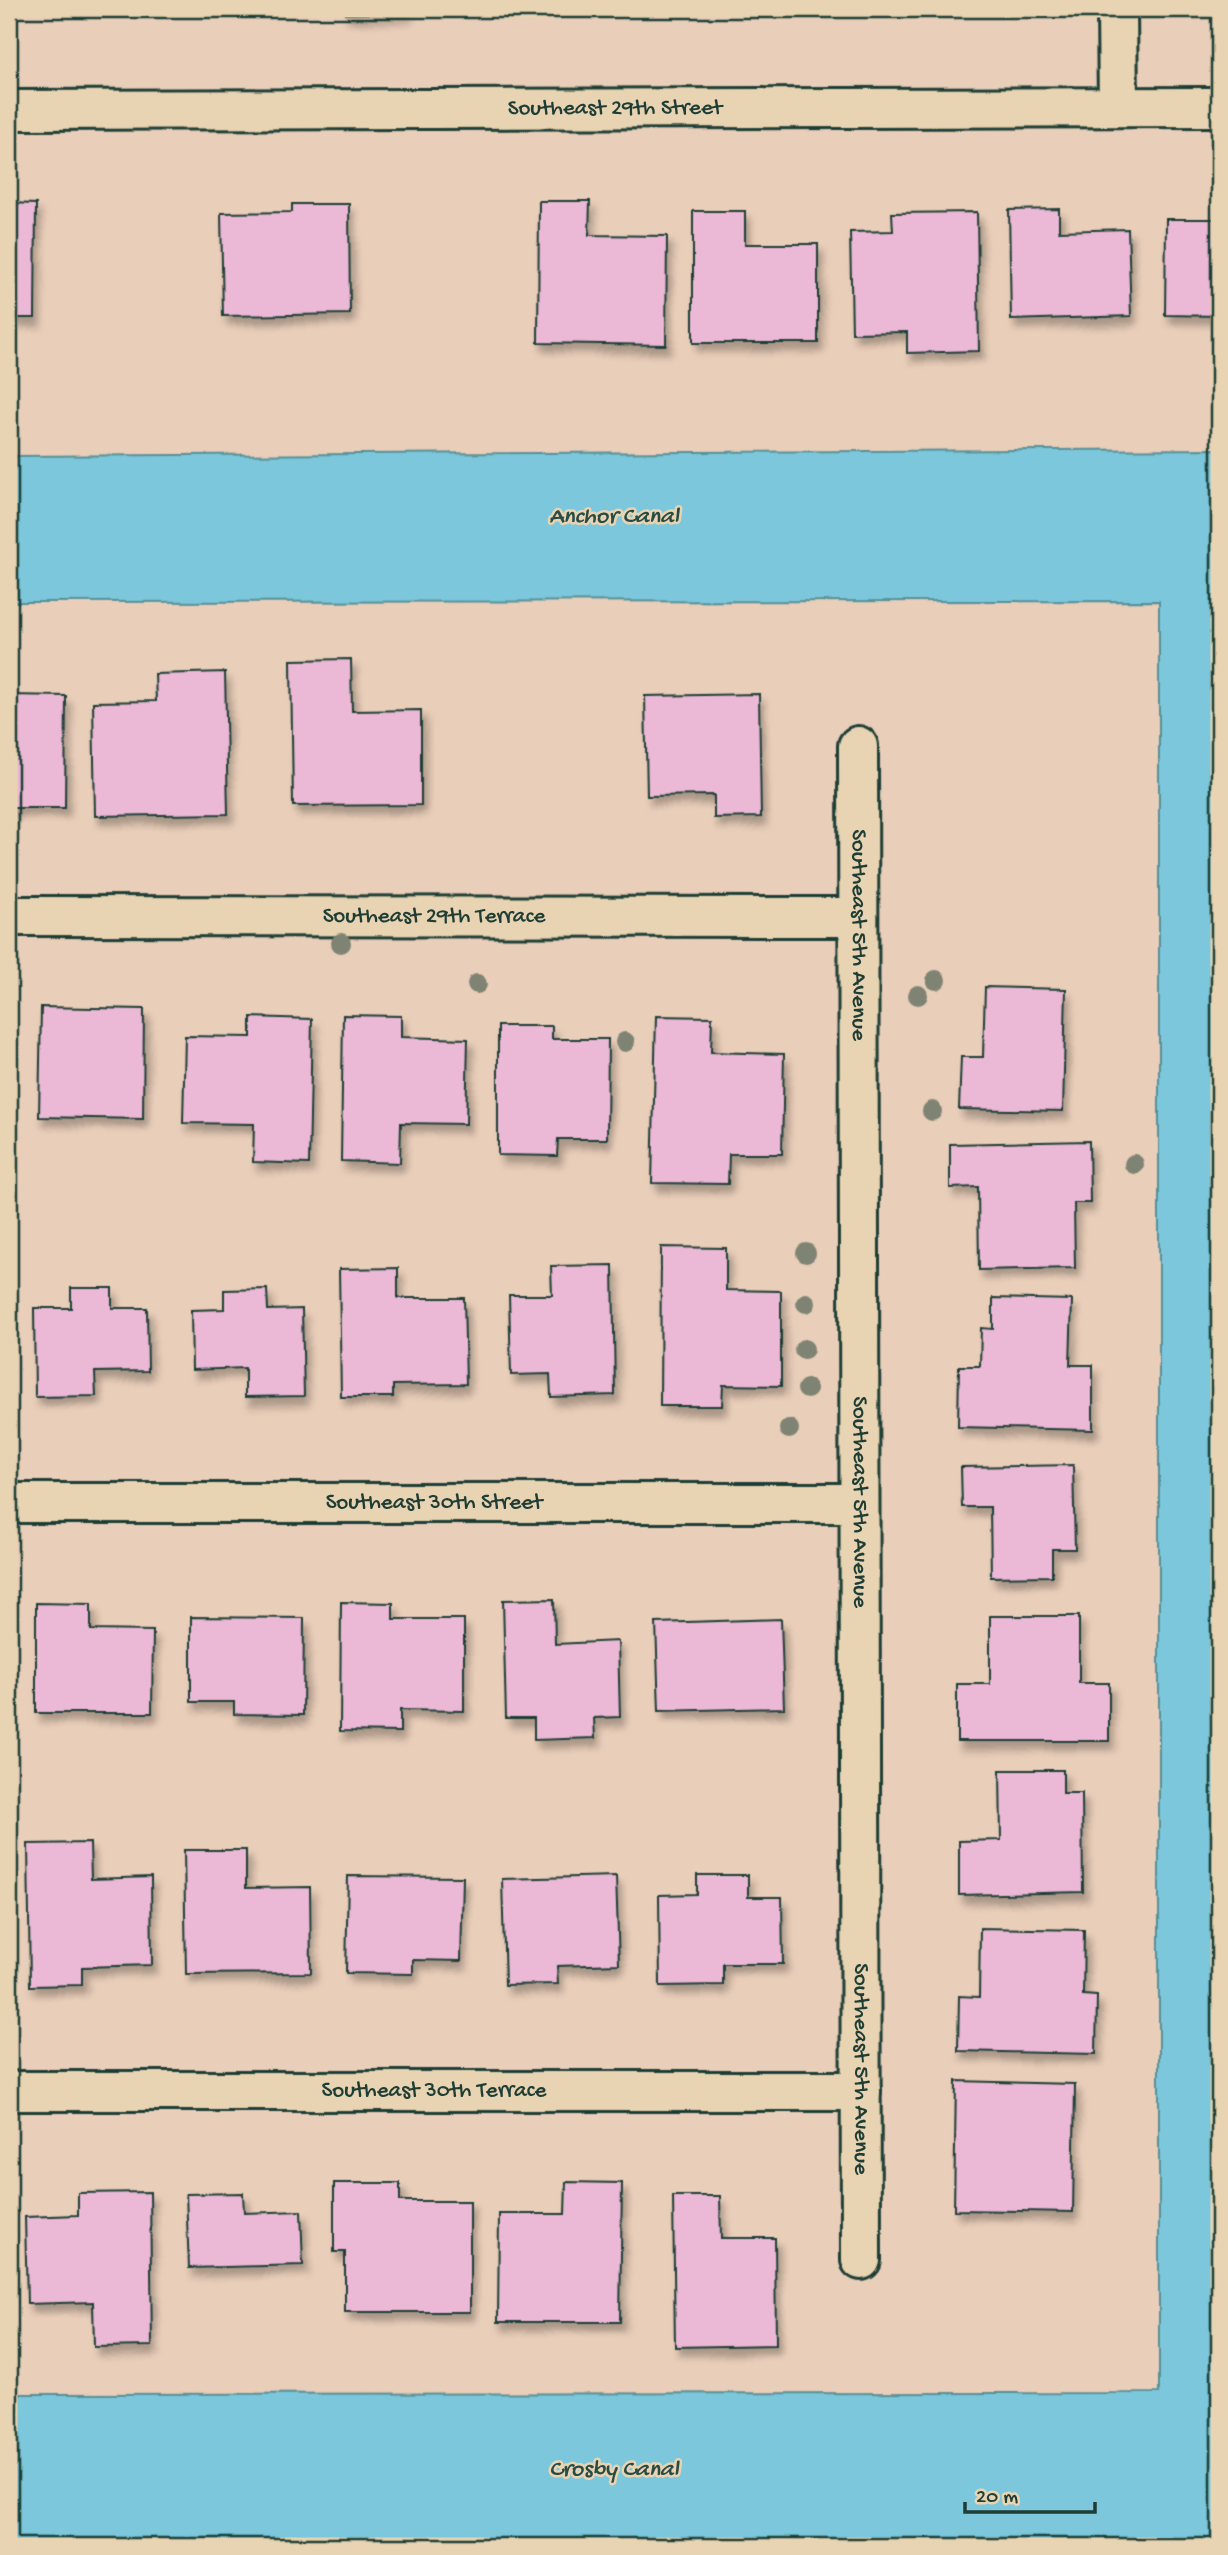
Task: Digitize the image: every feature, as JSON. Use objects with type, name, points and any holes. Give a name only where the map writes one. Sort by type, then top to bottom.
[{"type":"street","points":[[1117,9],[1118,107]]},
{"type":"street","name":"Southeast 29th Street","points":[[9,110],[1219,107]]},
{"type":"street","name":"Southeast 5th Avenue","points":[[858,746],[861,2260]]},
{"type":"street","name":"Southeast 29th Terrace","points":[[9,916],[858,917]]},
{"type":"street","name":"Southeast 30th Street","points":[[9,1503],[859,1503]]},
{"type":"street","name":"Southeast 30th Terrace","points":[[9,2091],[861,2091]]},
{"type":"water","points":[[1219,449],[1219,2542],[9,2542],[9,2394],[1159,2393],[1159,601],[9,602],[9,456]]},
{"type":"building","points":[[344,9],[407,9],[407,13],[345,14]]},
{"type":"building","points":[[539,201],[590,201],[589,235],[667,236],[666,345],[538,343]]},
{"type":"building","points":[[9,203],[36,204],[35,318],[9,318]]},
{"type":"building","points":[[292,204],[349,204],[350,314],[223,316],[221,213],[292,212]]},
{"type":"building","points":[[1059,209],[1059,231],[1128,229],[1131,316],[1011,320],[1009,210]]},
{"type":"building","points":[[693,211],[745,211],[745,244],[818,244],[818,343],[693,343]]},
{"type":"building","points":[[977,212],[979,351],[907,353],[907,332],[852,333],[850,232],[893,231],[892,213]]},
{"type":"building","points":[[1166,219],[1219,219],[1219,316],[1165,315]]},
{"type":"building","points":[[351,659],[352,711],[421,710],[421,805],[293,806],[291,660]]},
{"type":"building","points":[[225,672],[228,814],[95,816],[93,702],[156,701],[155,674]]},
{"type":"building","points":[[759,694],[761,817],[714,818],[714,795],[647,796],[645,696]]},
{"type":"building","points":[[9,695],[66,696],[65,808],[11,808],[9,815]]},
{"type":"building","points":[[985,987],[1066,989],[1063,1111],[959,1109],[961,1057],[983,1057]]},
{"type":"building","points":[[41,1007],[144,1009],[143,1119],[39,1117]]},
{"type":"building","points":[[343,1015],[401,1016],[401,1037],[468,1039],[466,1124],[401,1123],[400,1163],[341,1161]]},
{"type":"building","points":[[656,1016],[712,1017],[711,1052],[784,1054],[782,1154],[729,1154],[728,1184],[652,1183]]},
{"type":"building","points":[[251,1017],[312,1019],[309,1164],[253,1162],[254,1124],[183,1123],[185,1036],[251,1037]]},
{"type":"building","points":[[498,1026],[552,1026],[552,1039],[608,1039],[607,1139],[558,1139],[557,1156],[498,1155]]},
{"type":"building","points":[[1089,1141],[1090,1203],[1074,1203],[1075,1268],[979,1270],[978,1187],[950,1188],[950,1144]]},
{"type":"building","points":[[661,1247],[726,1248],[726,1290],[781,1291],[781,1386],[723,1385],[722,1406],[660,1406]]},
{"type":"building","points":[[613,1265],[615,1395],[551,1397],[550,1374],[511,1375],[509,1295],[552,1295],[551,1266]]},
{"type":"building","points":[[398,1268],[398,1298],[464,1298],[466,1384],[393,1385],[393,1397],[341,1397],[339,1269]]},
{"type":"building","points":[[71,1288],[112,1288],[112,1308],[147,1308],[148,1371],[95,1372],[96,1396],[35,1397],[34,1308],[71,1308]]},
{"type":"building","points":[[267,1289],[268,1310],[302,1309],[304,1396],[245,1397],[245,1368],[192,1370],[191,1310],[224,1309],[224,1290]]},
{"type":"building","points":[[993,1298],[1072,1300],[1070,1365],[1093,1365],[1093,1430],[958,1427],[959,1366],[980,1366],[981,1328],[993,1329]]},
{"type":"building","points":[[1073,1465],[1075,1549],[1052,1549],[1052,1576],[991,1577],[990,1507],[962,1507],[961,1467]]},
{"type":"building","points":[[554,1599],[555,1644],[618,1641],[620,1717],[594,1718],[595,1738],[534,1740],[534,1718],[506,1718],[503,1600]]},
{"type":"building","points":[[341,1602],[393,1603],[393,1619],[464,1619],[464,1711],[400,1710],[400,1732],[340,1731]]},
{"type":"building","points":[[36,1603],[91,1604],[91,1630],[153,1631],[152,1713],[36,1713]]},
{"type":"building","points":[[990,1616],[1079,1616],[1079,1683],[1109,1683],[1109,1741],[957,1741],[957,1684],[990,1684]]},
{"type":"building","points":[[191,1617],[304,1618],[303,1715],[234,1714],[234,1702],[191,1702]]},
{"type":"building","points":[[781,1619],[784,1708],[659,1711],[656,1623]]},
{"type":"building","points":[[1000,1770],[1063,1770],[1063,1793],[1082,1793],[1083,1892],[959,1895],[959,1841],[1001,1840]]},
{"type":"building","points":[[90,1843],[91,1879],[151,1877],[152,1965],[82,1967],[82,1985],[30,1986],[28,1844]]},
{"type":"building","points":[[184,1850],[246,1850],[246,1888],[310,1887],[311,1973],[186,1974]]},
{"type":"building","points":[[697,1875],[748,1875],[748,1897],[782,1897],[783,1964],[723,1964],[723,1985],[660,1986],[659,1895],[697,1894]]},
{"type":"building","points":[[348,1876],[463,1877],[461,1961],[413,1960],[413,1974],[346,1973]]},
{"type":"building","points":[[616,1876],[619,1964],[557,1966],[558,1984],[505,1985],[502,1879]]},
{"type":"building","points":[[980,1928],[1084,1930],[1083,1995],[1097,1996],[1096,2054],[958,2051],[959,1996],[979,1997]]},
{"type":"building","points":[[956,2081],[1075,2084],[1073,2212],[954,2210]]},
{"type":"building","points":[[566,2182],[622,2183],[620,2322],[498,2322],[499,2214],[565,2214]]},
{"type":"building","points":[[334,2183],[400,2183],[400,2201],[470,2201],[470,2312],[345,2312],[345,2252],[334,2252]]},
{"type":"building","points":[[150,2192],[152,2346],[94,2347],[93,2302],[27,2304],[25,2217],[78,2215],[78,2193]]},
{"type":"building","points":[[243,2193],[244,2213],[301,2211],[303,2265],[189,2268],[186,2194]]},
{"type":"building","points":[[673,2196],[720,2196],[721,2238],[775,2238],[776,2345],[675,2347]]},
{"type":"water label","name":"Anchor Canal","points":[[614,517]]},
{"type":"water label","name":"Crosby Canal","points":[[614,2470]]}]
